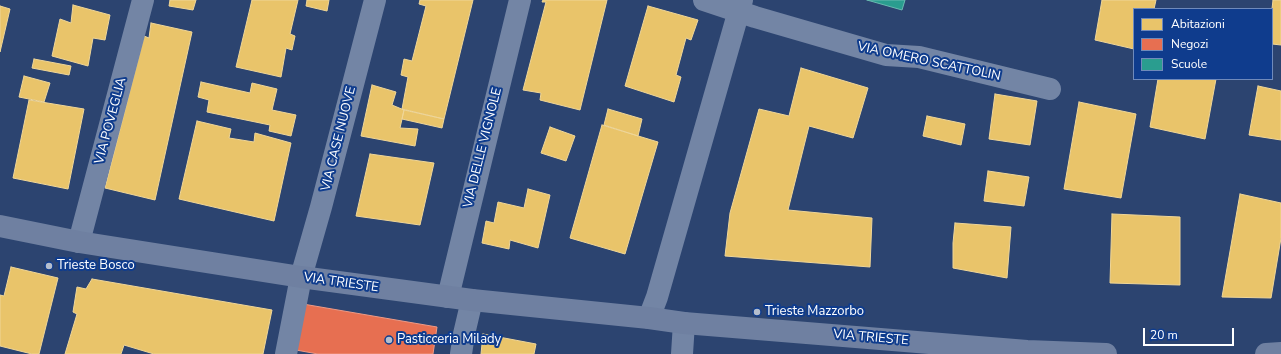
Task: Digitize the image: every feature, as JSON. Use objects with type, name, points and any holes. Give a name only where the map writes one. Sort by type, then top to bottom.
[{"type":"street","name":"VIA POVEGLIA","points":[[79,242],[142,0]]},
{"type":"street","name":"VIA CASE NUOVE","points":[[286,354],[301,277],[321,207],[374,0]]},
{"type":"street","name":"VIA DELLE VIGNOLE","points":[[448,297],[520,0]]},
{"type":"street","name":"VIA OMERO SCATTOLIN","points":[[704,0],[741,6],[886,55],[919,57],[1050,89]]},
{"type":"street","points":[[649,318],[741,6]]},
{"type":"street","name":"VIA TRIESTE","points":[[0,226],[79,242],[301,277],[472,300],[684,323],[1027,351],[1106,354]]},
{"type":"street","points":[[461,354],[472,300]]},
{"type":"street","points":[[682,354],[684,323]]},
{"type":"street","points":[[1266,354],[1281,353]]},
{"type":"building: Abitazioni","points":[[170,0],[196,0],[193,10],[169,6]]},
{"type":"building: Abitazioni","points":[[252,0],[298,0],[290,34],[295,36],[292,50],[286,48],[281,77],[236,67]]},
{"type":"building: Abitazioni","points":[[307,0],[329,0],[327,11],[306,6]]},
{"type":"building: Abitazioni","points":[[420,0],[473,0],[444,119],[402,109],[408,77],[401,75],[404,59],[412,61],[426,6],[419,4]]},
{"type":"building: Abitazioni","points":[[543,0],[607,0],[580,110],[540,100],[541,93],[523,90],[546,2],[542,2]]},
{"type":"building: Abitazioni","points":[[1102,0],[1156,0],[1154,8],[1133,8],[1133,49],[1095,40]]},
{"type":"building: Abitazioni","points":[[1273,0],[1281,0],[1281,45],[1273,44]]},
{"type":"building: Abitazioni","points":[[73,5],[110,15],[105,40],[93,38],[88,66],[52,56],[60,19],[71,23]]},
{"type":"building: Abitazioni","points":[[0,6],[10,9],[0,52]]},
{"type":"building: Abitazioni","points":[[648,6],[698,20],[691,40],[686,38],[676,75],[681,77],[674,102],[625,86]]},
{"type":"building: Abitazioni","points":[[151,23],[192,32],[155,200],[105,188],[144,36],[149,38]]},
{"type":"building: Abitazioni","points":[[34,59],[71,66],[69,75],[32,68]]},
{"type":"building: Abitazioni","points":[[801,68],[868,88],[853,138],[809,126],[788,210],[872,218],[870,267],[725,256],[730,213],[759,109],[789,116]]},
{"type":"building: Abitazioni","points":[[24,76],[50,83],[44,102],[19,97]]},
{"type":"building: Abitazioni","points":[[1158,80],[1216,80],[1205,139],[1150,127]]},
{"type":"building: Abitazioni","points":[[201,82],[250,93],[252,83],[277,89],[272,110],[296,115],[291,136],[269,131],[270,125],[207,112],[209,100],[198,97]]},
{"type":"building: Abitazioni","points":[[372,85],[396,92],[392,105],[404,110],[400,128],[418,129],[415,146],[361,136]]},
{"type":"building: Abitazioni","points":[[1258,86],[1281,91],[1281,140],[1249,135]]},
{"type":"building: Abitazioni","points":[[995,94],[1037,101],[1030,145],[989,139]]},
{"type":"building: Abitazioni","points":[[29,100],[84,109],[68,189],[13,178]]},
{"type":"building: Abitazioni","points":[[1079,102],[1136,114],[1121,198],[1064,189]]},
{"type":"building: Abitazioni","points":[[608,109],[642,119],[638,136],[604,125]]},
{"type":"building: Abitazioni","points":[[404,110],[444,119],[442,128],[402,119]]},
{"type":"building: Abitazioni","points":[[927,116],[965,124],[961,145],[923,136]]},
{"type":"building: Abitazioni","points":[[197,121],[231,129],[229,138],[254,142],[255,133],[291,143],[274,221],[179,199]]},
{"type":"building: Abitazioni","points":[[602,125],[658,142],[625,254],[570,238]]},
{"type":"building: Abitazioni","points":[[550,127],[575,136],[566,161],[541,153]]},
{"type":"building: Abitazioni","points":[[370,154],[434,163],[420,225],[356,216]]},
{"type":"building: Abitazioni","points":[[988,171],[1029,177],[1024,206],[984,201]]},
{"type":"building: Abitazioni","points":[[528,189],[550,195],[538,248],[510,240],[509,249],[482,243],[486,221],[494,223],[498,202],[524,208]]},
{"type":"building: Abitazioni","points":[[1240,194],[1281,203],[1281,238],[1271,298],[1222,297]]},
{"type":"building: Abitazioni","points":[[1112,214],[1180,217],[1180,285],[1110,283]]},
{"type":"building: Abitazioni","points":[[955,223],[1011,227],[1007,278],[953,268]]},
{"type":"building: Abitazioni","points":[[11,267],[58,278],[39,354],[32,354],[0,346],[0,295],[4,296]]},
{"type":"building: Abitazioni","points":[[92,279],[272,310],[263,354],[154,354],[124,345],[121,354],[65,354],[77,314],[73,312],[77,287],[86,289]]},
{"type":"building: Abitazioni","points":[[483,334],[536,344],[534,354],[481,354]]},
{"type":"building: Negozi","points":[[303,304],[437,327],[433,354],[318,354],[296,350]]},
{"type":"building: Scuole","points":[[867,0],[905,0],[902,10]]},
{"type":"place","name":"Trieste Bosco","points":[[49,266]]},
{"type":"place","name":"Trieste Mazzorbo","points":[[757,312]]},
{"type":"place","name":"Pasticceria Milady","points":[[389,340]]}]
